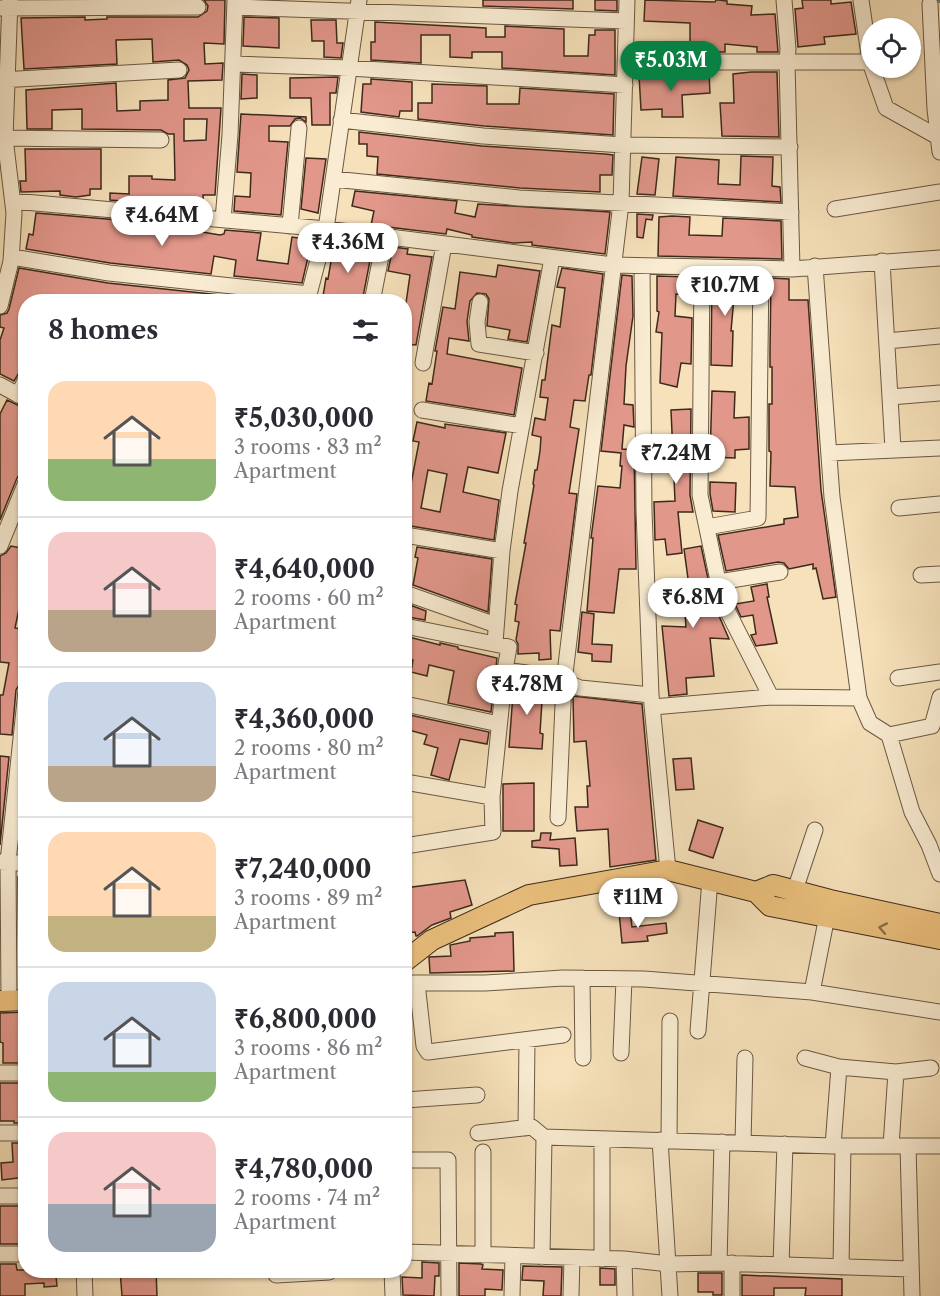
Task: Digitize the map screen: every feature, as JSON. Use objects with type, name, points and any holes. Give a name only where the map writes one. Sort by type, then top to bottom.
[{"type":"main road","points":[[412,956],[432,940],[530,896],[668,870],[756,892],[770,906],[829,908],[940,924]]},
{"type":"main road","points":[[756,892],[773,885],[795,891],[829,908],[940,939]]},
{"type":"street","points":[[558,818],[564,682],[621,203],[627,0]]},
{"type":"street","points":[[784,0],[788,49],[792,269]]},
{"type":"street","points":[[861,0],[864,18]]},
{"type":"street","points":[[224,220],[235,3],[358,6],[626,21]]},
{"type":"street","points":[[930,4],[940,152]]},
{"type":"street","points":[[0,306],[12,256],[13,201],[2,138],[7,5],[198,7]]},
{"type":"street","points":[[309,294],[326,229],[358,6]]},
{"type":"street","points":[[625,62],[787,62],[861,65]]},
{"type":"street","points":[[233,64],[349,68],[625,85]]},
{"type":"street","points":[[3,80],[179,70]]},
{"type":"street","points":[[876,78],[886,108],[938,136]]},
{"type":"street","points":[[341,120],[483,136],[623,145],[790,147]]},
{"type":"street","points":[[290,226],[299,128]]},
{"type":"street","points":[[2,138],[160,140]]},
{"type":"street","points":[[333,179],[519,198],[791,212]]},
{"type":"street","points":[[835,209],[940,192]]},
{"type":"street","points":[[13,201],[326,229],[613,266],[792,269],[940,258]]},
{"type":"street","points":[[374,294],[385,236]]},
{"type":"street","points":[[423,363],[444,244]]},
{"type":"street","points":[[12,256],[109,273],[276,294]]},
{"type":"street","points":[[495,643],[502,551],[552,258]]},
{"type":"street","points":[[882,261],[893,449]]},
{"type":"street","points":[[642,266],[644,511],[652,701],[668,870]]},
{"type":"street","points":[[815,266],[832,497],[859,698],[870,723],[889,735],[936,730],[940,697]]},
{"type":"street","points":[[702,268],[700,495],[722,600],[771,697]]},
{"type":"street","points":[[707,527],[758,518],[761,269]]},
{"type":"street","points":[[480,302],[477,322],[479,344],[536,353]]},
{"type":"street","points":[[887,342],[940,336]]},
{"type":"street","points":[[0,385],[18,395]]},
{"type":"street","points":[[890,397],[940,393]]},
{"type":"street","points":[[422,410],[522,426]]},
{"type":"street","points":[[829,453],[940,448]]},
{"type":"street","points":[[0,546],[18,502]]},
{"type":"street","points":[[899,508],[940,504]]},
{"type":"street","points":[[412,536],[502,551]]},
{"type":"street","points":[[719,582],[780,572]]},
{"type":"street","points":[[921,575],[940,574]]},
{"type":"street","points":[[412,595],[496,625]]},
{"type":"street","points":[[412,627],[509,647],[492,797],[493,832],[412,845]]},
{"type":"street","points":[[505,670],[554,677],[580,688],[652,701],[771,697],[859,698]]},
{"type":"street","points":[[898,678],[940,672]]},
{"type":"street","points":[[412,705],[499,724]]},
{"type":"street","points":[[889,735],[912,812],[929,845],[940,874]]},
{"type":"street","points":[[12,1000],[4,862],[18,753]]},
{"type":"street","points":[[412,783],[492,797]]},
{"type":"street","points":[[795,891],[815,830]]},
{"type":"street","points":[[698,1031],[710,880]]},
{"type":"street","points":[[812,992],[829,908]]},
{"type":"street","points":[[582,978],[583,1058]]},
{"type":"street","points":[[621,1053],[624,979]]},
{"type":"street","points":[[412,983],[624,979],[812,992],[940,1012]]},
{"type":"street","points":[[412,988],[424,1046],[428,1052],[563,1035]]},
{"type":"street","points":[[670,1021],[664,1140],[670,1296]]},
{"type":"street","points":[[526,1040],[526,1128]]},
{"type":"street","points":[[743,1143],[745,1058]]},
{"type":"street","points":[[805,1058],[838,1067],[896,1072],[931,1068]]},
{"type":"street","points":[[838,1067],[840,1267]]},
{"type":"street","points":[[891,1146],[896,1072]]},
{"type":"street","points":[[0,1073],[18,1073]]},
{"type":"street","points":[[412,1100],[477,1095]]},
{"type":"street","points":[[478,1133],[532,1127],[544,1137],[838,1146],[940,1146]]},
{"type":"street","points":[[0,1133],[18,1133]]},
{"type":"street","points":[[542,1257],[544,1137]]},
{"type":"street","points":[[602,1139],[602,1259]]},
{"type":"street","points":[[722,1142],[725,1263],[732,1296]]},
{"type":"street","points":[[781,1265],[785,1144]]},
{"type":"street","points":[[908,1146],[912,1296]]},
{"type":"street","points":[[483,1152],[483,1255]]},
{"type":"street","points":[[412,1160],[448,1161],[449,1296]]},
{"type":"street","points":[[0,1196],[18,1196]]},
{"type":"street","points":[[412,1252],[624,1260],[669,1264],[725,1263],[911,1269]]},
{"type":"street","points":[[0,1254],[18,1254]]},
{"type":"street","points":[[512,1296],[513,1256]]},
{"type":"street","points":[[571,1296],[572,1258]]},
{"type":"street","points":[[624,1260],[625,1296]]},
{"type":"street","points":[[84,1278],[85,1296]]},
{"type":"street","points":[[392,1278],[393,1296]]},
{"type":"building","points":[[204,0],[225,0],[224,44],[204,43],[205,64],[223,63],[222,80],[188,81],[189,108],[221,108],[215,195],[203,195],[204,208],[110,200],[110,193],[129,194],[129,176],[152,176],[152,179],[175,180],[174,134],[161,130],[82,129],[82,109],[52,110],[52,129],[27,129],[26,90],[116,83],[117,111],[140,110],[140,101],[168,100],[168,80],[185,78],[189,70],[187,65],[179,60],[153,62],[152,39],[116,40],[117,64],[24,69],[21,18],[85,17],[85,20],[107,19],[107,17],[198,17],[207,11],[208,6]],"holes":[[[184,119],[207,119],[206,140],[184,141]]]},
{"type":"building","points":[[483,0],[573,0],[573,9],[483,6]]},
{"type":"building","points":[[595,0],[617,0],[617,11],[595,10]]},
{"type":"building","points":[[645,0],[715,2],[718,0],[727,1],[727,4],[752,6],[751,15],[775,14],[778,52],[757,52],[757,47],[725,44],[725,52],[690,52],[690,23],[644,21]]},
{"type":"building","points":[[802,0],[831,0],[831,4],[851,2],[856,34],[824,37],[825,44],[798,47],[795,9],[803,8]]},
{"type":"building","points":[[244,17],[279,18],[279,48],[243,46]]},
{"type":"building","points":[[311,20],[336,20],[337,43],[343,43],[341,58],[324,57],[324,41],[312,41]]},
{"type":"building","points":[[375,22],[486,28],[486,37],[505,37],[505,26],[564,29],[564,56],[588,56],[589,35],[595,35],[595,30],[615,30],[615,75],[502,68],[502,52],[472,52],[472,58],[450,57],[450,35],[421,35],[421,63],[371,60],[371,42],[375,42]]},
{"type":"building","points":[[777,72],[779,137],[722,136],[720,103],[734,103],[733,74]]},
{"type":"building","points":[[242,74],[257,75],[257,98],[241,99]]},
{"type":"building","points":[[709,74],[710,93],[682,95],[683,117],[662,117],[662,109],[641,110],[639,75]]},
{"type":"building","points":[[338,77],[336,93],[330,93],[330,125],[312,125],[311,98],[290,98],[290,78]]},
{"type":"building","points":[[371,79],[412,82],[412,111],[400,111],[399,117],[361,112],[363,84],[371,84]]},
{"type":"building","points":[[432,84],[487,86],[487,104],[519,104],[520,88],[614,94],[613,135],[418,119],[418,103],[432,103]]},
{"type":"building","points":[[241,114],[306,117],[306,122],[300,118],[295,119],[290,126],[269,126],[269,141],[288,142],[281,215],[234,211],[235,196],[250,197],[251,173],[237,172]]},
{"type":"building","points":[[359,132],[482,146],[613,155],[612,175],[600,175],[600,192],[520,188],[377,174],[378,157],[367,156],[367,144],[359,144]]},
{"type":"building","points":[[25,149],[101,149],[101,189],[90,189],[90,195],[76,197],[60,195],[60,191],[21,192],[20,181],[26,181]]},
{"type":"building","points":[[741,156],[773,157],[772,186],[780,187],[781,202],[673,196],[676,157],[719,160],[718,184],[740,185]]},
{"type":"building","points":[[642,157],[659,159],[655,195],[637,194]]},
{"type":"building","points":[[306,158],[326,159],[318,213],[301,209]]},
{"type":"building","points":[[355,191],[457,201],[455,213],[475,217],[478,204],[610,212],[605,254],[532,245],[532,242],[513,243],[472,237],[472,235],[447,229],[446,234],[371,225],[374,211],[352,206]]},
{"type":"building","points":[[36,213],[142,222],[220,235],[224,234],[225,230],[261,233],[257,260],[288,264],[292,237],[312,240],[302,283],[234,276],[236,260],[214,256],[211,274],[110,263],[26,249],[29,234],[33,235]]},
{"type":"building","points":[[637,214],[653,215],[652,220],[646,219],[643,238],[637,237]]},
{"type":"building","points":[[659,217],[690,217],[689,235],[722,236],[723,218],[781,221],[782,259],[658,256]]},
{"type":"building","points":[[334,244],[363,248],[364,244],[373,245],[364,294],[323,294],[326,278],[328,279]]},
{"type":"building","points":[[393,247],[408,249],[407,254],[432,257],[416,345],[412,345],[412,294],[407,294],[410,275],[388,271]]},
{"type":"building","points":[[498,265],[540,271],[527,342],[508,339],[510,330],[487,326],[489,299],[486,294],[477,293],[470,301],[467,321],[469,341],[449,338],[447,354],[522,368],[514,415],[426,401],[429,383],[432,384],[443,307],[455,309],[460,272],[496,277]]},
{"type":"building","points":[[19,268],[108,283],[212,294],[18,294],[18,374],[14,381],[0,374],[0,340],[4,328],[0,327],[0,315],[7,313]]},
{"type":"building","points":[[562,268],[603,274],[591,375],[589,375],[585,401],[574,400],[570,427],[579,429],[569,493],[577,494],[560,631],[550,630],[551,659],[539,660],[539,653],[518,654],[516,640],[519,622],[515,621],[517,605],[515,604],[526,543],[524,543],[535,470],[537,470],[540,451],[541,437],[532,435],[535,418],[545,420],[548,398],[540,397],[542,380],[545,380],[552,325],[560,327],[565,288],[557,287]]},
{"type":"building","points":[[622,275],[632,276],[633,316],[626,366],[624,404],[633,405],[634,427],[624,425],[622,449],[634,450],[636,569],[619,569],[614,613],[587,611],[593,538],[591,538],[598,486],[620,488],[621,453],[601,451]]},
{"type":"building","points":[[657,276],[692,277],[692,295],[676,294],[675,316],[692,318],[691,364],[681,363],[677,387],[660,383],[662,333],[656,332],[659,312],[657,311]]},
{"type":"building","points":[[712,277],[733,277],[733,280],[751,281],[751,297],[734,297],[731,331],[733,331],[732,366],[711,365]]},
{"type":"building","points":[[771,278],[789,279],[789,300],[808,300],[821,490],[836,597],[823,599],[813,564],[789,569],[784,563],[778,562],[726,571],[718,535],[784,524],[784,519],[798,517],[795,487],[770,486]]},
{"type":"building","points":[[712,391],[735,392],[734,418],[749,417],[749,449],[735,450],[735,458],[710,457]]},
{"type":"building","points":[[7,400],[18,405],[18,476],[0,520],[0,414]]},
{"type":"building","points":[[691,409],[690,495],[693,512],[678,512],[682,553],[667,555],[665,539],[655,540],[654,502],[675,501],[671,410]]},
{"type":"building","points":[[417,422],[445,428],[445,424],[506,433],[498,473],[468,467],[463,492],[499,500],[494,540],[412,526],[412,479],[419,442],[413,441]],"holes":[[[428,470],[447,474],[440,512],[421,508]]]},
{"type":"building","points":[[710,482],[736,483],[735,512],[713,511]]},
{"type":"building","points":[[11,546],[18,547],[18,614],[15,628],[18,629],[18,687],[12,735],[0,734],[0,695],[3,695],[9,663],[0,662],[0,556],[6,553]]},
{"type":"building","points":[[701,546],[713,602],[729,639],[710,638],[714,676],[686,678],[687,694],[669,696],[662,626],[686,627],[683,586],[689,586],[684,549]]},
{"type":"building","points":[[417,547],[492,559],[488,612],[413,585],[418,558],[415,557]]},
{"type":"building","points":[[767,584],[769,597],[767,597],[777,643],[756,646],[751,635],[756,634],[753,615],[741,617],[735,604],[754,601],[751,587]]},
{"type":"building","points":[[412,606],[426,611],[425,620],[412,618]]},
{"type":"building","points":[[582,612],[594,614],[592,644],[612,645],[611,662],[592,661],[592,654],[578,652]]},
{"type":"building","points":[[412,638],[497,658],[491,712],[448,703],[454,671],[429,665],[427,676],[412,672]]},
{"type":"building","points":[[514,681],[543,685],[540,733],[543,734],[542,749],[509,747]]},
{"type":"building","points":[[573,696],[642,704],[656,860],[610,867],[608,829],[577,831],[575,807],[588,807],[587,786],[590,786],[586,741],[574,742]]},
{"type":"building","points":[[412,716],[489,732],[487,744],[460,739],[449,780],[431,775],[438,748],[424,744],[427,735],[412,731]]},
{"type":"building","points":[[0,756],[9,757],[0,845]]},
{"type":"building","points":[[691,758],[694,789],[676,790],[673,759]]},
{"type":"building","points":[[534,783],[534,831],[503,831],[503,784]]},
{"type":"building","points":[[698,820],[723,828],[713,858],[689,850]]},
{"type":"building","points":[[541,833],[551,833],[550,840],[575,838],[577,865],[560,866],[559,849],[532,847],[532,841],[540,840]]},
{"type":"building","points":[[465,880],[472,905],[450,912],[451,918],[432,925],[416,936],[415,932],[412,932],[412,887]]},
{"type":"building","points":[[630,910],[632,927],[666,923],[667,933],[647,936],[648,941],[622,943],[619,912]]},
{"type":"building","points":[[513,932],[514,971],[430,973],[429,957],[451,956],[450,945],[470,941],[470,938]]},
{"type":"building","points":[[18,1012],[18,1063],[3,1063],[0,1013]]},
{"type":"building","points":[[0,1083],[18,1083],[18,1123],[0,1121]]},
{"type":"building","points":[[12,1143],[18,1143],[18,1178],[2,1180],[1,1163],[13,1162]]},
{"type":"building","points":[[0,1206],[18,1206],[18,1244],[0,1244]]},
{"type":"building","points":[[422,1262],[439,1263],[439,1276],[435,1276],[434,1296],[403,1295],[402,1278],[422,1278]]},
{"type":"building","points":[[459,1263],[481,1264],[482,1269],[503,1270],[502,1290],[485,1289],[485,1296],[459,1296]]},
{"type":"building","points":[[0,1264],[16,1264],[18,1278],[56,1278],[57,1286],[44,1287],[44,1283],[25,1284],[25,1296],[0,1296]]},
{"type":"building","points":[[523,1266],[562,1267],[561,1296],[543,1296],[544,1281],[522,1280]]},
{"type":"building","points":[[600,1268],[615,1269],[615,1285],[600,1285]]},
{"type":"building","points":[[698,1273],[722,1273],[722,1295],[713,1295],[713,1292],[698,1292]]},
{"type":"building","points":[[742,1275],[842,1279],[842,1296],[805,1296],[806,1288],[774,1288],[774,1296],[742,1296]]},
{"type":"building","points":[[121,1278],[156,1278],[157,1296],[122,1296]]}]
